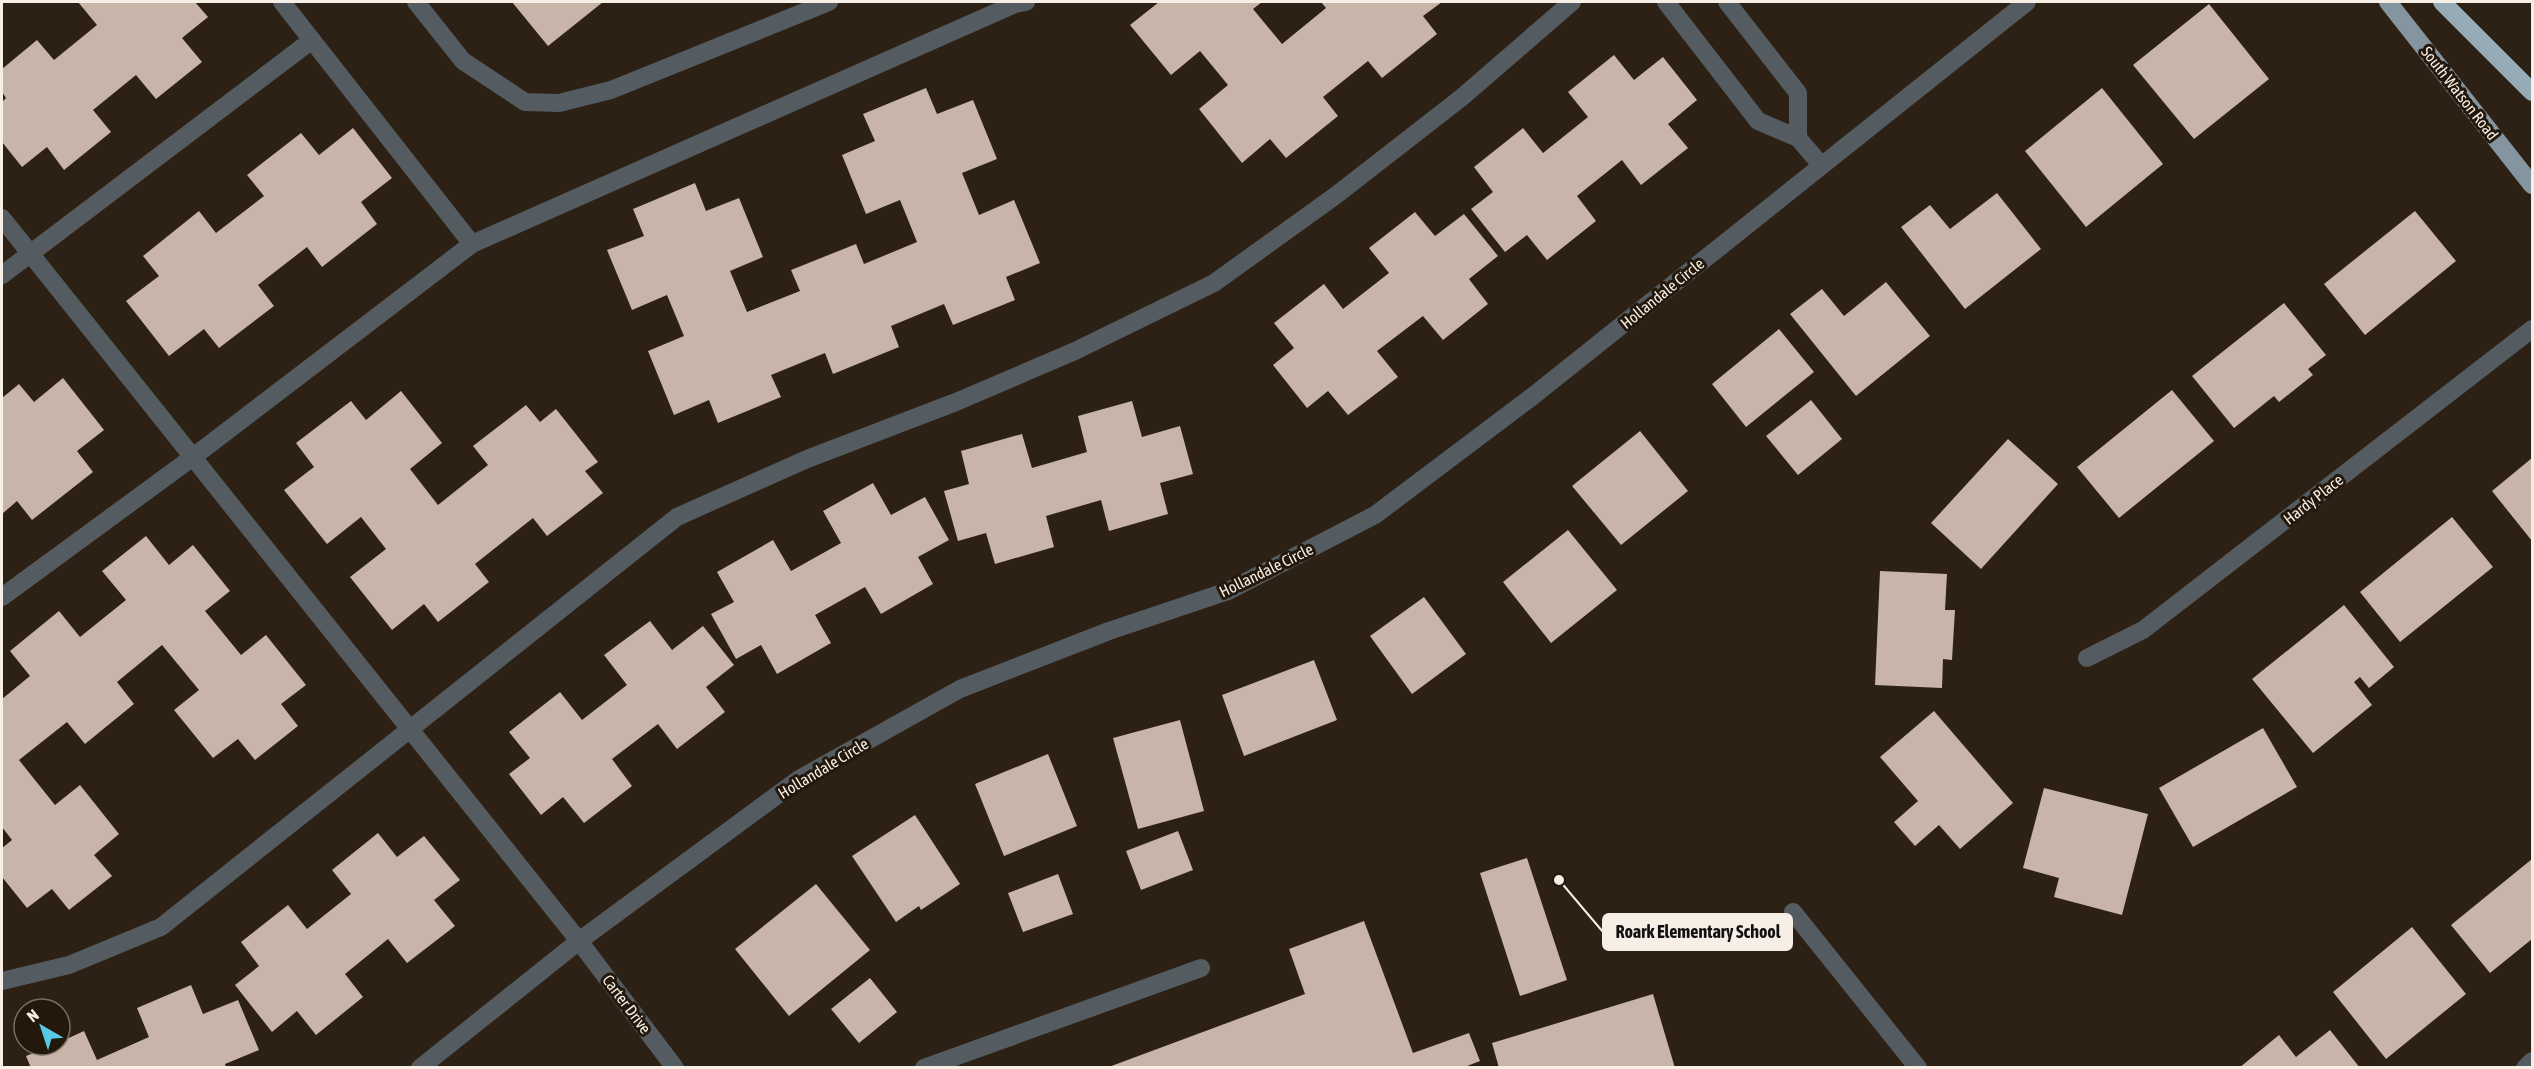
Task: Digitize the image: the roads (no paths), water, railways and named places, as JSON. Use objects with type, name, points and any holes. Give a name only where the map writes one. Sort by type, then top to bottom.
[{"type":"highway","points":[[2442,2],[2532,92]]},
{"type":"main road","name":"South Watson Road","points":[[2388,2],[2532,185]]},
{"type":"street","points":[[282,2],[472,244]]},
{"type":"street","points":[[416,2],[463,61],[525,102],[559,103],[611,90],[829,2]]},
{"type":"street","points":[[2,597],[193,457],[472,244],[1019,2]]},
{"type":"street","points":[[2,981],[69,965],[161,927],[677,517],[807,459],[956,402],[1053,360],[1214,283],[1335,196],[1461,98],[1572,2]]},
{"type":"street","points":[[1666,2],[1758,121],[1798,138],[1821,165]]},
{"type":"street","points":[[1727,2],[1798,93],[1798,138]]},
{"type":"street","name":"Hollandale Circle","points":[[420,1068],[579,941],[799,779],[960,689],[1109,631],[1228,591],[1375,515],[1533,396],[2027,2]]},
{"type":"street","points":[[2,275],[312,40]]},
{"type":"street","name":"Carter Drive","points":[[2,218],[579,941],[675,1068]]},
{"type":"street","name":"Hardy Place","points":[[2087,658],[2143,630],[2532,329]]},
{"type":"street","points":[[1793,912],[1918,1068]]},
{"type":"street","points":[[924,1068],[1202,968]]},
{"type":"street","points":[[2525,1068],[2532,1061]]},
{"type":"place","name":"Roark Elementary School","points":[[1559,880]]}]
